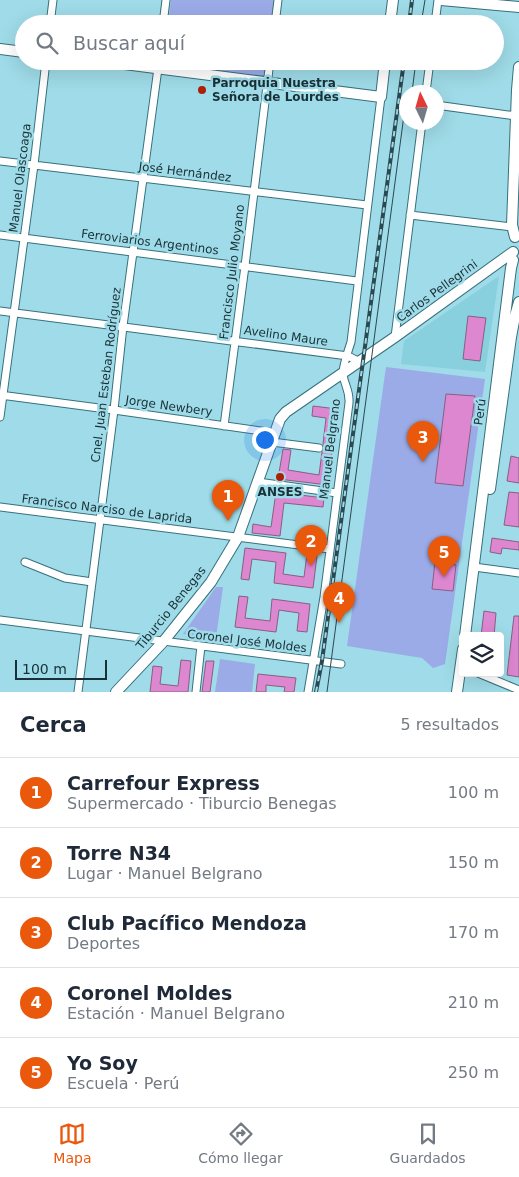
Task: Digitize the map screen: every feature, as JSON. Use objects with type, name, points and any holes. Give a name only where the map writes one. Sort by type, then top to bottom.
[{"type":"street","points":[[51,15],[53,0]]},
{"type":"street","points":[[164,15],[166,0]]},
{"type":"street","points":[[276,15],[278,0]]},
{"type":"street","points":[[391,15],[393,0]]},
{"type":"street","points":[[436,15],[439,0],[519,7]]},
{"type":"street","points":[[0,49],[15,51]]},
{"type":"street","points":[[410,215],[515,231],[516,116],[519,67]]},
{"type":"street","name":"Manuel Olascoaga","points":[[0,417],[1,395],[34,165],[45,70]]},
{"type":"street","name":"Cnel. Juan Esteban Rodríguez","points":[[78,692],[114,410],[122,326],[158,70]]},
{"type":"street","points":[[191,70],[381,97]]},
{"type":"street","name":"Francisco Julio Moyano","points":[[224,426],[269,70]]},
{"type":"street","points":[[342,373],[348,356],[384,70]]},
{"type":"street","points":[[427,85],[429,70]]},
{"type":"street","points":[[444,107],[516,116]]},
{"type":"street","points":[[395,337],[421,130]]},
{"type":"street","name":"José Hernández","points":[[0,161],[367,205]]},
{"type":"street","name":"Perú","points":[[465,632],[511,268],[515,260],[515,231]]},
{"type":"street","name":"Ferroviarios Argentinos","points":[[0,235],[357,281]]},
{"type":"street","name":"Carlos Pellegrini","points":[[375,351],[515,260]]},
{"type":"street","name":"Perú","points":[[474,567],[481,554],[511,337],[519,302]]},
{"type":"street","name":"Avelino Maure","points":[[0,311],[348,356],[360,362]]},
{"type":"street","name":"Tiburcio Benegas","points":[[116,692],[163,642],[211,582],[238,537],[280,419],[286,412],[375,351]]},
{"type":"street","name":"Manuel Belgrano","points":[[308,692],[330,549],[349,397],[342,373]]},
{"type":"street","name":"Jorge Newbery","points":[[1,395],[224,426],[319,448]]},
{"type":"street","points":[[258,482],[337,493]]},
{"type":"street","name":"Francisco Narciso de Laprida","points":[[0,507],[330,549]]},
{"type":"street","points":[[25,562],[65,578],[92,582]]},
{"type":"street","points":[[474,567],[519,573]]},
{"type":"street","name":"Coronel José Moldes","points":[[0,620],[341,664]]},
{"type":"street","points":[[196,692],[201,646]]},
{"type":"street","points":[[457,692],[460,677]]},
{"type":"street","points":[[488,677],[519,690]]},
{"type":"shaded area","points":[[171,0],[274,0],[272,15],[169,15]]},
{"type":"shaded area","points":[[186,70],[266,70],[264,80]]},
{"type":"shaded area","points":[[499,276],[485,372],[401,364],[404,341]]},
{"type":"shaded area","points":[[386,367],[485,379],[445,664],[433,668],[422,658],[347,646]]},
{"type":"shaded area","points":[[216,587],[223,587],[216,638],[183,634]]},
{"type":"shaded area","points":[[220,659],[255,664],[252,692],[215,692]]},
{"type":"building","points":[[468,316],[486,318],[480,361],[463,359]]},
{"type":"building","points":[[446,394],[475,396],[463,486],[435,483]]},
{"type":"building","points":[[313,406],[337,409],[328,485],[278,479],[283,449],[291,450],[288,470],[319,475],[324,449],[326,418],[312,416]]},
{"type":"building","points":[[511,456],[519,458],[519,483],[507,481]]},
{"type":"building","points":[[276,492],[324,498],[323,507],[284,503],[280,536],[252,533],[253,524],[271,527]]},
{"type":"building","points":[[509,492],[519,493],[519,527],[504,525]]},
{"type":"building","points":[[492,538],[519,542],[519,550],[502,548],[501,554],[490,552]]},
{"type":"building","points":[[245,548],[286,553],[283,574],[304,577],[307,554],[317,556],[313,588],[274,583],[276,562],[252,559],[249,580],[241,579]]},
{"type":"building","points":[[435,562],[456,565],[453,591],[432,589]]},
{"type":"building","points":[[239,596],[248,597],[245,618],[270,621],[272,599],[310,604],[307,632],[297,631],[299,613],[279,610],[276,632],[235,627]]},
{"type":"building","points":[[484,611],[496,613],[494,632],[481,632]]},
{"type":"building","points":[[514,616],[519,616],[519,677],[507,675]]},
{"type":"building","points":[[181,660],[191,661],[188,692],[150,692],[153,666],[162,667],[160,684],[178,686]]},
{"type":"building","points":[[206,661],[214,661],[210,692],[202,692]]},
{"type":"building","points":[[258,674],[296,678],[294,692],[284,692],[285,687],[266,685],[266,692],[256,692]]},
{"type":"tram line","points":[[422,15],[425,0]]},
{"type":"tram line","points":[[413,85],[415,70]]},
{"type":"tram line","points":[[327,692],[402,130]]},
{"type":"railway","points":[[410,15],[412,0]]},
{"type":"railway","points":[[316,692],[322,661],[403,70]]},
{"type":"place","name":"Parroquia Nuestra Señora de Lourdes","points":[[202,90]]},
{"type":"place","name":"Club Pacífico Mendoza","points":[[423,462]]},
{"type":"place","name":"ANSES","points":[[280,477]]},
{"type":"place","name":"Carrefour Express","points":[[228,521]]},
{"type":"place","name":"Torre N34","points":[[311,566]]},
{"type":"place","name":"Yo Soy","points":[[444,577]]},
{"type":"place","name":"Coronel Moldes","points":[[339,623]]}]
